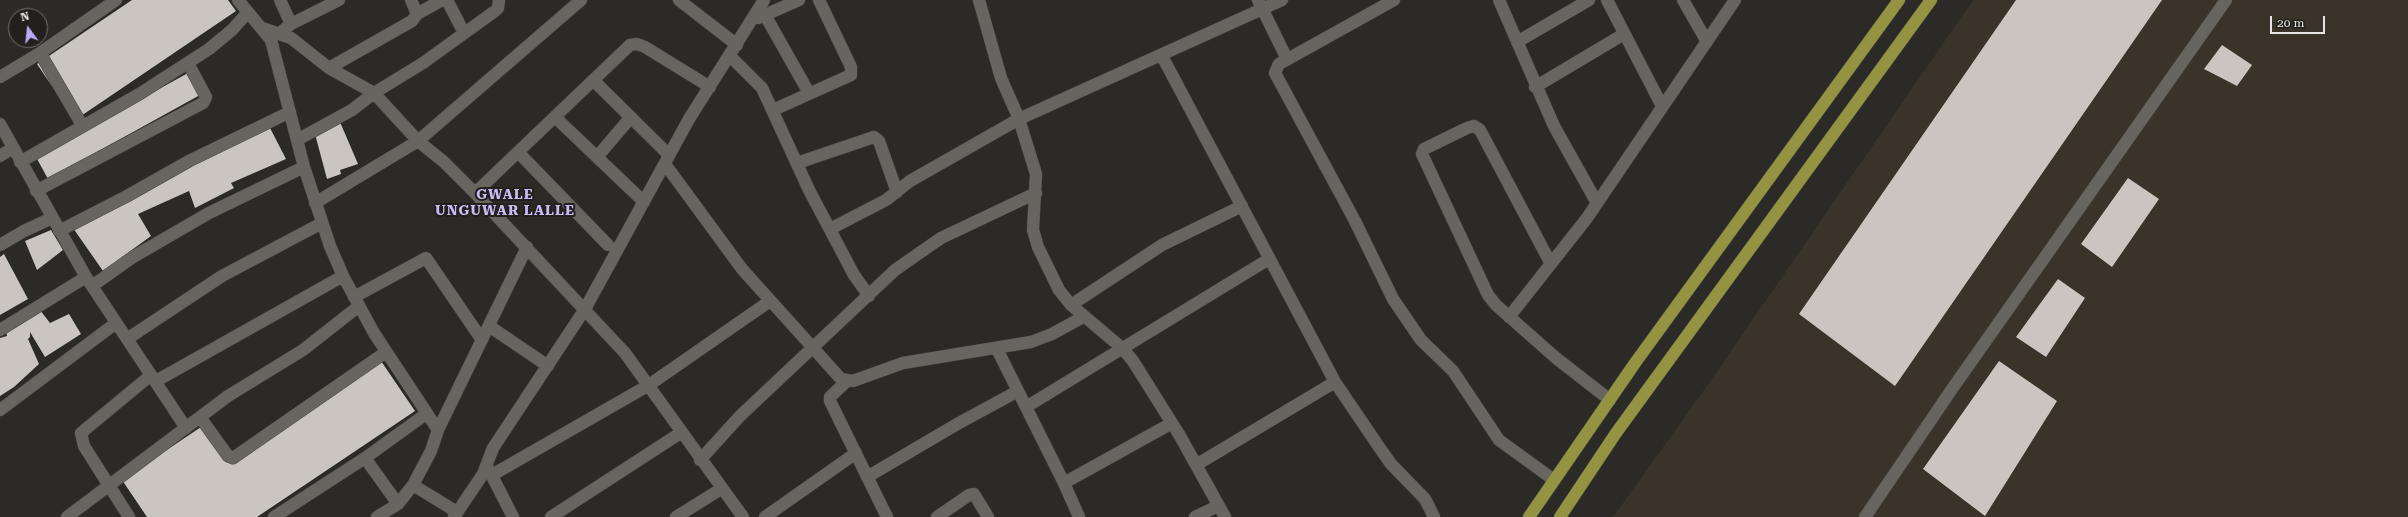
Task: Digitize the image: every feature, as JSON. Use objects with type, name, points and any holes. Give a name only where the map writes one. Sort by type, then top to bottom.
[{"type":"main road","points":[[1529,517],[1610,400],[1899,0]]},
{"type":"main road","points":[[1560,517],[1616,434],[1931,0]]},
{"type":"street","points":[[0,78],[40,54],[116,0]]},
{"type":"street","points":[[238,0],[262,28],[270,40],[315,203],[343,276],[386,352],[438,430]]},
{"type":"street","points":[[280,0],[291,24]]},
{"type":"street","points":[[280,33],[291,24],[337,0]]},
{"type":"street","points":[[410,0],[417,14]]},
{"type":"street","points":[[329,68],[412,21],[417,14],[442,0]]},
{"type":"street","points":[[447,0],[464,34]]},
{"type":"street","points":[[297,140],[352,110],[374,93],[423,63],[495,11],[498,8],[499,0]]},
{"type":"street","points":[[315,203],[418,141],[581,0]]},
{"type":"street","points":[[679,0],[737,45]]},
{"type":"street","points":[[513,517],[489,470],[493,448],[585,309],[667,159],[710,87],[753,21],[764,0]]},
{"type":"street","points":[[753,21],[799,0]]},
{"type":"street","points":[[773,110],[851,75],[852,71],[819,0]]},
{"type":"street","points":[[979,0],[1001,78],[1019,120],[1036,174],[1033,230],[1038,247],[1059,290],[1071,305],[1083,317],[1122,348],[1133,361],[1172,423],[1225,517]]},
{"type":"street","points":[[830,229],[886,200],[910,181],[1019,120],[1162,56],[1261,5],[1282,0]]},
{"type":"street","points":[[1394,0],[1278,64],[1275,73],[1355,221],[1393,299],[1421,340],[1453,371],[1499,440],[1554,480]]},
{"type":"street","points":[[1499,0],[1535,87],[1567,152],[1597,203]]},
{"type":"street","points":[[1517,42],[1589,0]]},
{"type":"street","points":[[1607,0],[1662,106]]},
{"type":"street","points":[[1683,0],[1706,40]]},
{"type":"street","points":[[1509,317],[1597,203],[1706,40],[1735,0]]},
{"type":"street","points":[[1865,517],[1952,389],[2226,0]]},
{"type":"street","points":[[1261,5],[1287,59]]},
{"type":"street","points":[[20,162],[82,125],[142,93],[188,63],[209,49],[232,30],[248,12]]},
{"type":"street","points":[[765,15],[809,94]]},
{"type":"street","points":[[262,28],[280,33],[296,41],[329,68],[374,93],[418,141],[444,162],[475,193],[585,309],[624,353],[649,385],[700,460],[743,517]]},
{"type":"street","points":[[1535,87],[1624,34]]},
{"type":"street","points":[[475,193],[630,44],[637,44],[710,87]]},
{"type":"street","points":[[40,54],[82,125]]},
{"type":"street","points":[[730,56],[762,88],[830,229],[854,275],[869,296]]},
{"type":"street","points":[[1162,56],[1335,382],[1391,464],[1425,499],[1434,517]]},
{"type":"street","points":[[36,191],[203,103],[206,97],[188,63]]},
{"type":"street","points":[[593,80],[631,118],[667,159],[742,269],[841,379],[853,381],[904,363],[1031,342],[1083,317]]},
{"type":"street","points":[[59,231],[128,196],[195,158],[290,112]]},
{"type":"street","points":[[555,117],[644,202]]},
{"type":"street","points":[[597,157],[631,118]]},
{"type":"street","points":[[0,124],[36,191],[89,281],[186,428]]},
{"type":"street","points":[[1551,264],[1480,130],[1474,126],[1467,128],[1424,149],[1422,154],[1488,295],[1496,306],[1556,358],[1610,400]]},
{"type":"street","points":[[797,163],[874,138],[879,141],[897,192]]},
{"type":"street","points":[[0,156],[13,148]]},
{"type":"street","points":[[518,152],[608,245]]},
{"type":"street","points":[[0,330],[133,258],[209,214],[304,167]]},
{"type":"street","points":[[700,460],[740,416],[895,270],[941,238],[1036,194]]},
{"type":"street","points":[[1071,305],[1162,245],[1242,206]]},
{"type":"street","points":[[0,245],[24,231],[52,218]]},
{"type":"street","points":[[127,339],[222,276],[322,223]]},
{"type":"street","points":[[377,517],[398,504],[414,485],[431,451],[438,430],[526,247]]},
{"type":"street","points":[[67,517],[107,485],[228,396],[303,350],[357,302],[426,258],[482,340]]},
{"type":"street","points":[[1026,407],[1269,258]]},
{"type":"street","points":[[129,517],[107,485],[84,446],[81,433],[153,378],[343,276]]},
{"type":"street","points":[[414,485],[455,515],[483,474],[649,385],[770,301]]},
{"type":"street","points":[[0,410],[116,323]]},
{"type":"street","points":[[489,326],[548,366]]},
{"type":"street","points":[[996,348],[1064,483],[1079,517]]},
{"type":"street","points":[[200,417],[228,456],[233,458],[386,352]]},
{"type":"street","points":[[848,381],[830,397],[830,401],[887,517]]},
{"type":"street","points":[[1196,465],[1335,382]]},
{"type":"street","points":[[867,477],[959,423],[1018,391]]},
{"type":"street","points":[[274,517],[365,458],[426,414]]},
{"type":"street","points":[[1064,483],[1172,423]]},
{"type":"street","points":[[551,517],[682,432]]},
{"type":"street","points":[[764,517],[856,453]]},
{"type":"street","points":[[365,458],[398,504]]},
{"type":"street","points":[[676,517],[721,489]]},
{"type":"street","points":[[937,517],[968,495],[974,494],[988,517]]},
{"type":"street","points":[[1195,517],[1218,506]]},
{"type":"shaded area","points":[[1973,0],[2408,0],[2408,517],[1613,517],[1711,380]]},
{"type":"building","points":[[132,0],[228,0],[236,11],[75,120],[37,64]]},
{"type":"building","points":[[2016,0],[2162,0],[1895,386],[1799,314]]},
{"type":"building","points":[[2222,45],[2252,65],[2237,86],[2204,69]]},
{"type":"building","points":[[188,73],[200,95],[48,179],[36,157]]},
{"type":"building","points":[[340,122],[358,164],[340,170],[341,174],[327,179],[315,134]]},
{"type":"building","points":[[269,126],[286,159],[231,183],[234,188],[195,208],[189,191],[138,214],[151,236],[103,271],[73,228]]},
{"type":"building","points":[[2128,178],[2159,199],[2112,267],[2081,244]]},
{"type":"building","points":[[51,230],[63,250],[37,270],[25,241]]},
{"type":"building","points":[[4,254],[28,299],[0,315],[0,257]]},
{"type":"building","points":[[2058,279],[2085,298],[2046,357],[2016,337]]},
{"type":"building","points":[[40,310],[50,323],[69,314],[81,334],[45,357],[30,332],[30,337],[28,339],[39,364],[14,387],[0,396],[0,338],[7,336],[6,331]]},
{"type":"building","points":[[381,361],[415,411],[257,517],[147,517],[122,480],[204,425],[229,463]]},
{"type":"building","points":[[1999,361],[2057,401],[1985,516],[1923,469]]},
{"type":"district","name":"GWALE UNGUWAR LALLE","points":[[505,204]]}]
